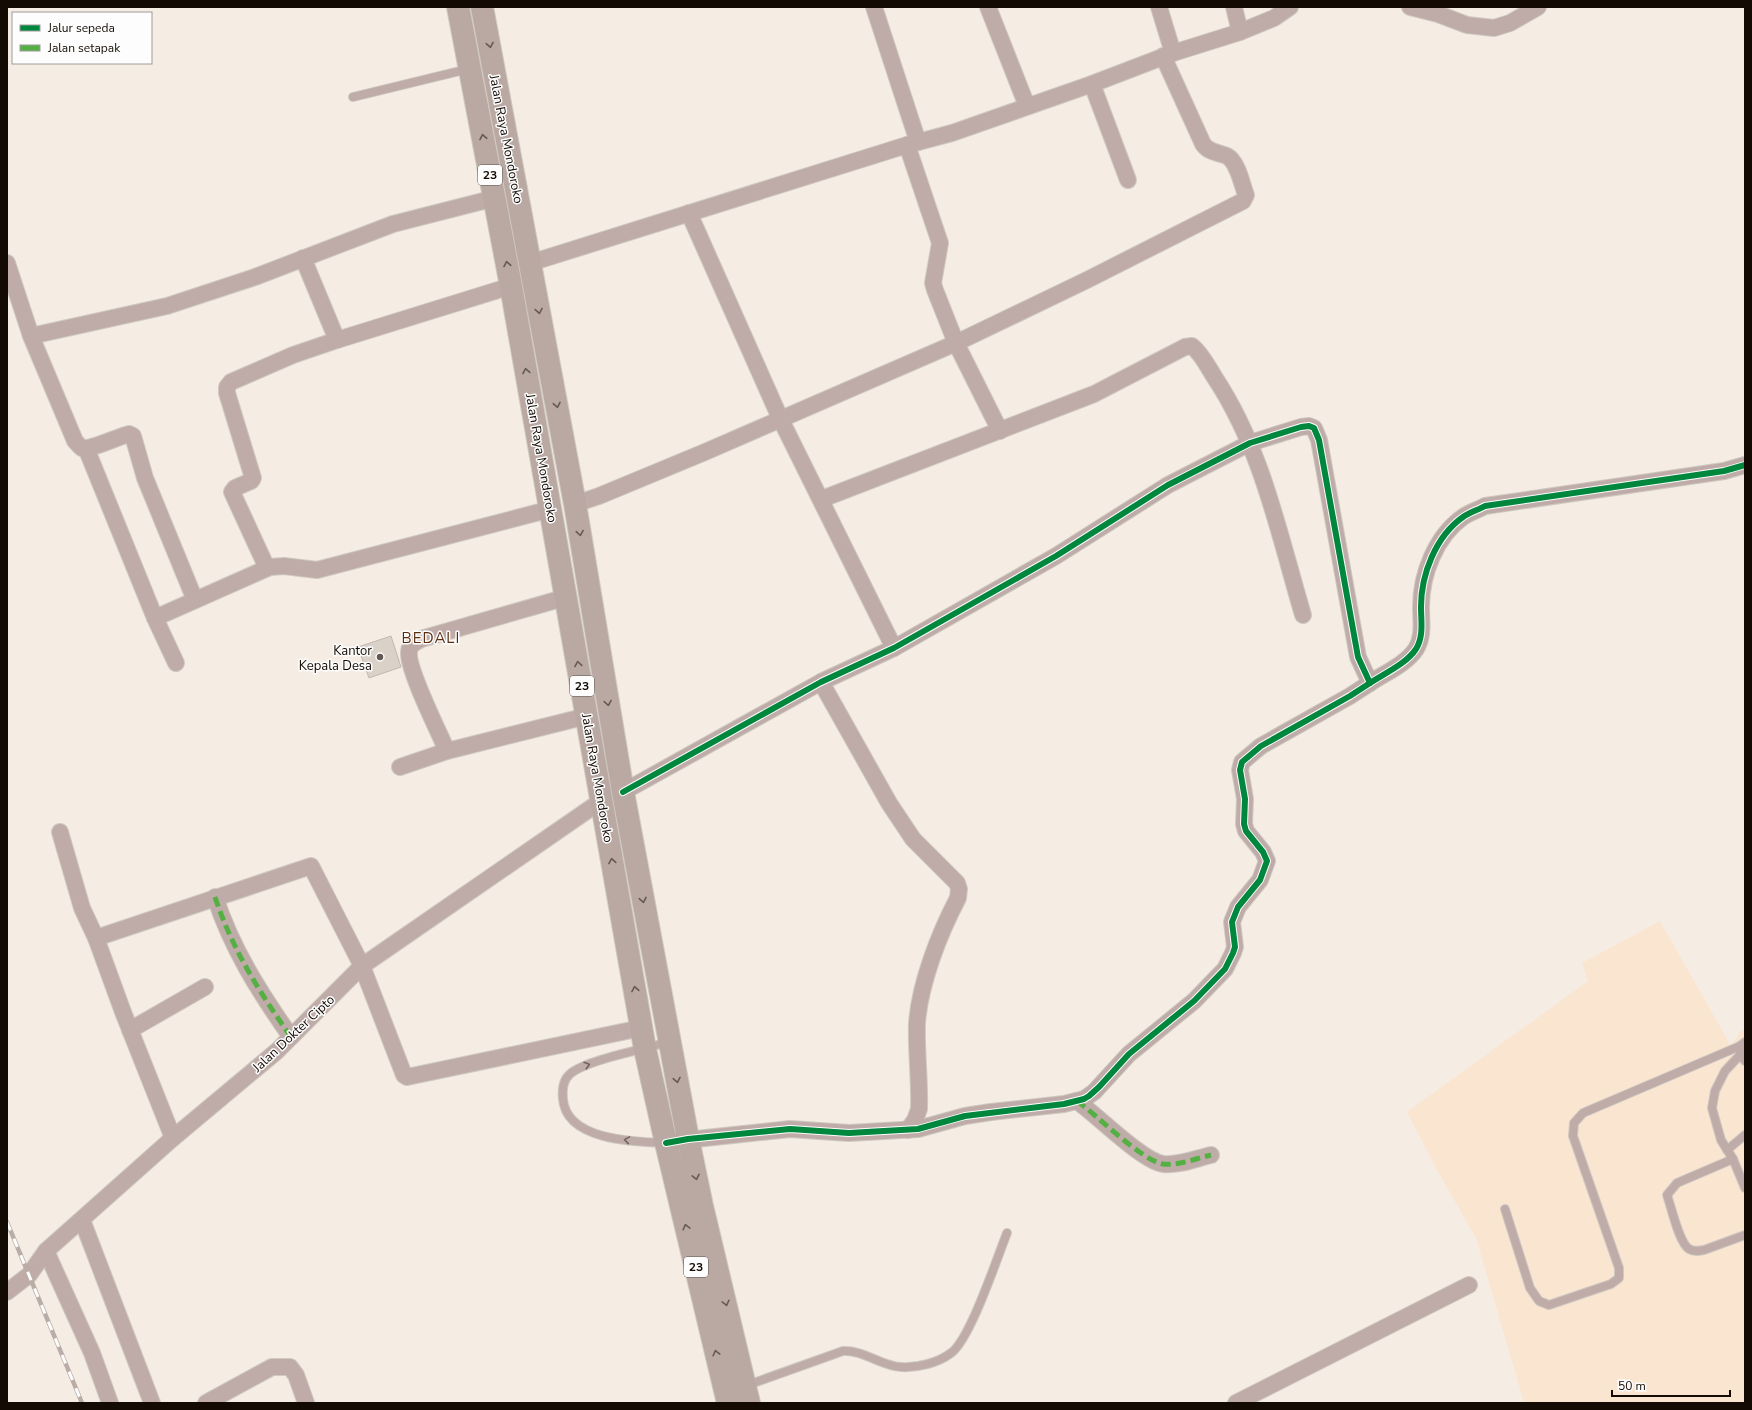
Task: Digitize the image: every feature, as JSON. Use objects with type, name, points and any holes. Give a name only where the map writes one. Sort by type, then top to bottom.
[{"type":"highway","name":"Jalan Raya Mondoroko","points":[[458,7],[511,286],[646,1049],[666,1143],[737,1394]]},
{"type":"highway","name":"Jalan Raya Mondoroko","points":[[482,7],[575,504],[623,792],[737,1394]]},
{"type":"highway","points":[[521,344],[544,339]]},
{"type":"street","points":[[874,7],[940,243],[934,283],[956,343],[1000,431]]},
{"type":"street","points":[[988,7],[1027,106]]},
{"type":"street","points":[[575,504],[599,496],[683,461],[956,343],[1114,266],[1246,199],[1231,159],[1210,151],[1202,144],[1168,54],[1159,7]]},
{"type":"street","points":[[1234,7],[1240,32]]},
{"type":"street","points":[[530,263],[952,133],[1092,84],[1168,54],[1240,32],[1274,18],[1290,7]]},
{"type":"street","points":[[1410,7],[1438,14],[1467,25],[1494,28],[1510,23],[1538,7]]},
{"type":"street","points":[[1092,84],[1128,180]]},
{"type":"street","points":[[31,336],[167,306],[255,277],[393,224],[495,198]]},
{"type":"street","points":[[689,213],[780,418],[822,499],[894,648]]},
{"type":"street","points":[[303,258],[337,340]]},
{"type":"street","points":[[7,263],[31,336],[75,441],[82,448],[86,448],[123,435],[130,434],[133,436],[146,478],[195,600]]},
{"type":"street","points":[[267,568],[232,492],[235,488],[252,480],[253,478],[227,393],[227,387],[232,382],[266,367],[337,340],[511,286]]},
{"type":"street","points":[[822,499],[1094,394],[1185,347],[1192,346],[1197,350],[1228,398],[1251,446],[1260,468],[1304,614]]},
{"type":"street","points":[[623,792],[821,682],[894,648],[1056,556],[1168,485],[1251,446],[1301,427],[1309,426],[1314,428],[1322,450],[1358,657],[1370,683]]},
{"type":"street","points":[[86,448],[155,618],[176,664]]},
{"type":"street","points":[[666,1143],[688,1139],[790,1129],[849,1133],[908,1130],[923,1128],[971,1115],[1084,1099],[1094,1092],[1129,1054],[1194,1001],[1217,978],[1230,961],[1235,946],[1232,922],[1238,908],[1260,880],[1266,865],[1263,852],[1246,832],[1244,824],[1245,799],[1240,770],[1242,762],[1261,746],[1370,683],[1410,657],[1421,637],[1421,606],[1427,569],[1435,549],[1449,531],[1464,517],[1485,506],[1724,471],[1745,465]]},
{"type":"street","points":[[155,618],[267,568],[284,566],[317,570],[551,509]]},
{"type":"street","points":[[448,751],[422,694],[410,660],[409,652],[411,646],[421,639],[567,597]]},
{"type":"street","points":[[821,682],[889,803],[913,839],[949,873],[957,883],[959,889],[958,898],[935,951],[922,994],[917,1023],[919,1109],[915,1120],[908,1130]]},
{"type":"street","points":[[400,767],[448,751],[587,716]]},
{"type":"street","name":"Jalan Dokter Cipto","points":[[7,1292],[29,1275],[46,1251],[173,1138],[277,1051],[362,966],[601,801]]},
{"type":"street","points":[[60,832],[82,908],[96,938],[130,1030],[173,1138]]},
{"type":"street","points":[[96,938],[311,866],[362,966],[402,1073],[407,1077],[642,1028]]},
{"type":"street","points":[[215,897],[223,922],[249,975],[291,1037]]},
{"type":"street","points":[[130,1030],[205,987]]},
{"type":"street","points":[[1071,1102],[1128,1143],[1162,1163],[1184,1162],[1211,1155]]},
{"type":"street","points":[[82,1220],[152,1403]]},
{"type":"street","points":[[46,1251],[92,1353],[110,1403]]},
{"type":"street","points":[[1236,1403],[1469,1285]]},
{"type":"street","points":[[206,1403],[272,1367],[283,1366],[290,1367],[296,1375],[306,1403]]},
{"type":"lane","points":[[353,97],[469,68]]},
{"type":"lane","points":[[666,1143],[616,1139],[580,1127],[567,1115],[563,1100],[562,1086],[569,1074],[582,1066],[670,1042]]},
{"type":"lane","points":[[1505,1209],[1530,1288],[1539,1301],[1549,1305],[1611,1284],[1619,1278],[1618,1268],[1573,1136],[1574,1123],[1583,1113],[1742,1044],[1743,1058],[1725,1071],[1715,1091],[1712,1108],[1720,1140],[1733,1159],[1745,1188]]},
{"type":"lane","points":[[1727,1150],[1745,1135]]},
{"type":"lane","points":[[1733,1159],[1677,1183],[1667,1194],[1683,1243],[1689,1249],[1704,1250],[1745,1235]]},
{"type":"lane","points":[[737,1394],[843,1351],[851,1351],[886,1365],[902,1367],[917,1367],[951,1353],[968,1330],[1007,1232]]},
{"type":"shaded area","points":[[1660,921],[1731,1046],[1740,1032],[1745,1028],[1745,1403],[1524,1403],[1476,1238],[1437,1170],[1407,1112],[1588,981],[1582,963]]},
{"type":"building","name":"Kantor Kepala Desa","points":[[391,636],[401,667],[369,678],[358,647]]},
{"type":"railway","points":[[7,1222],[82,1403]]},
{"type":"marked path","points":[[215,897],[238,953],[268,1004],[291,1037]]},
{"type":"marked path","points":[[1077,1101],[1143,1155],[1154,1161],[1163,1164],[1175,1164],[1211,1155]]},
{"type":"cycle path","points":[[623,792],[821,682],[894,648],[1056,556],[1168,485],[1250,443],[1301,427],[1309,426],[1314,428],[1319,440],[1358,657],[1370,683],[1401,664],[1412,654],[1419,644],[1422,623],[1422,594],[1427,569],[1445,534],[1453,525],[1466,515],[1485,506],[1724,471],[1745,465]]},
{"type":"cycle path","points":[[666,1143],[688,1139],[790,1129],[849,1133],[918,1129],[965,1116],[1064,1104],[1084,1099],[1089,1096],[1129,1054],[1194,1001],[1225,969],[1233,953],[1235,947],[1232,922],[1238,907],[1260,880],[1267,861],[1263,852],[1246,831],[1244,824],[1245,799],[1240,770],[1242,762],[1261,746],[1350,696],[1370,683]]},
{"type":"place","name":"Kantor Kepala Desa","points":[[380,657]]},
{"type":"district","name":"BEDALI","points":[[431,638]]}]
